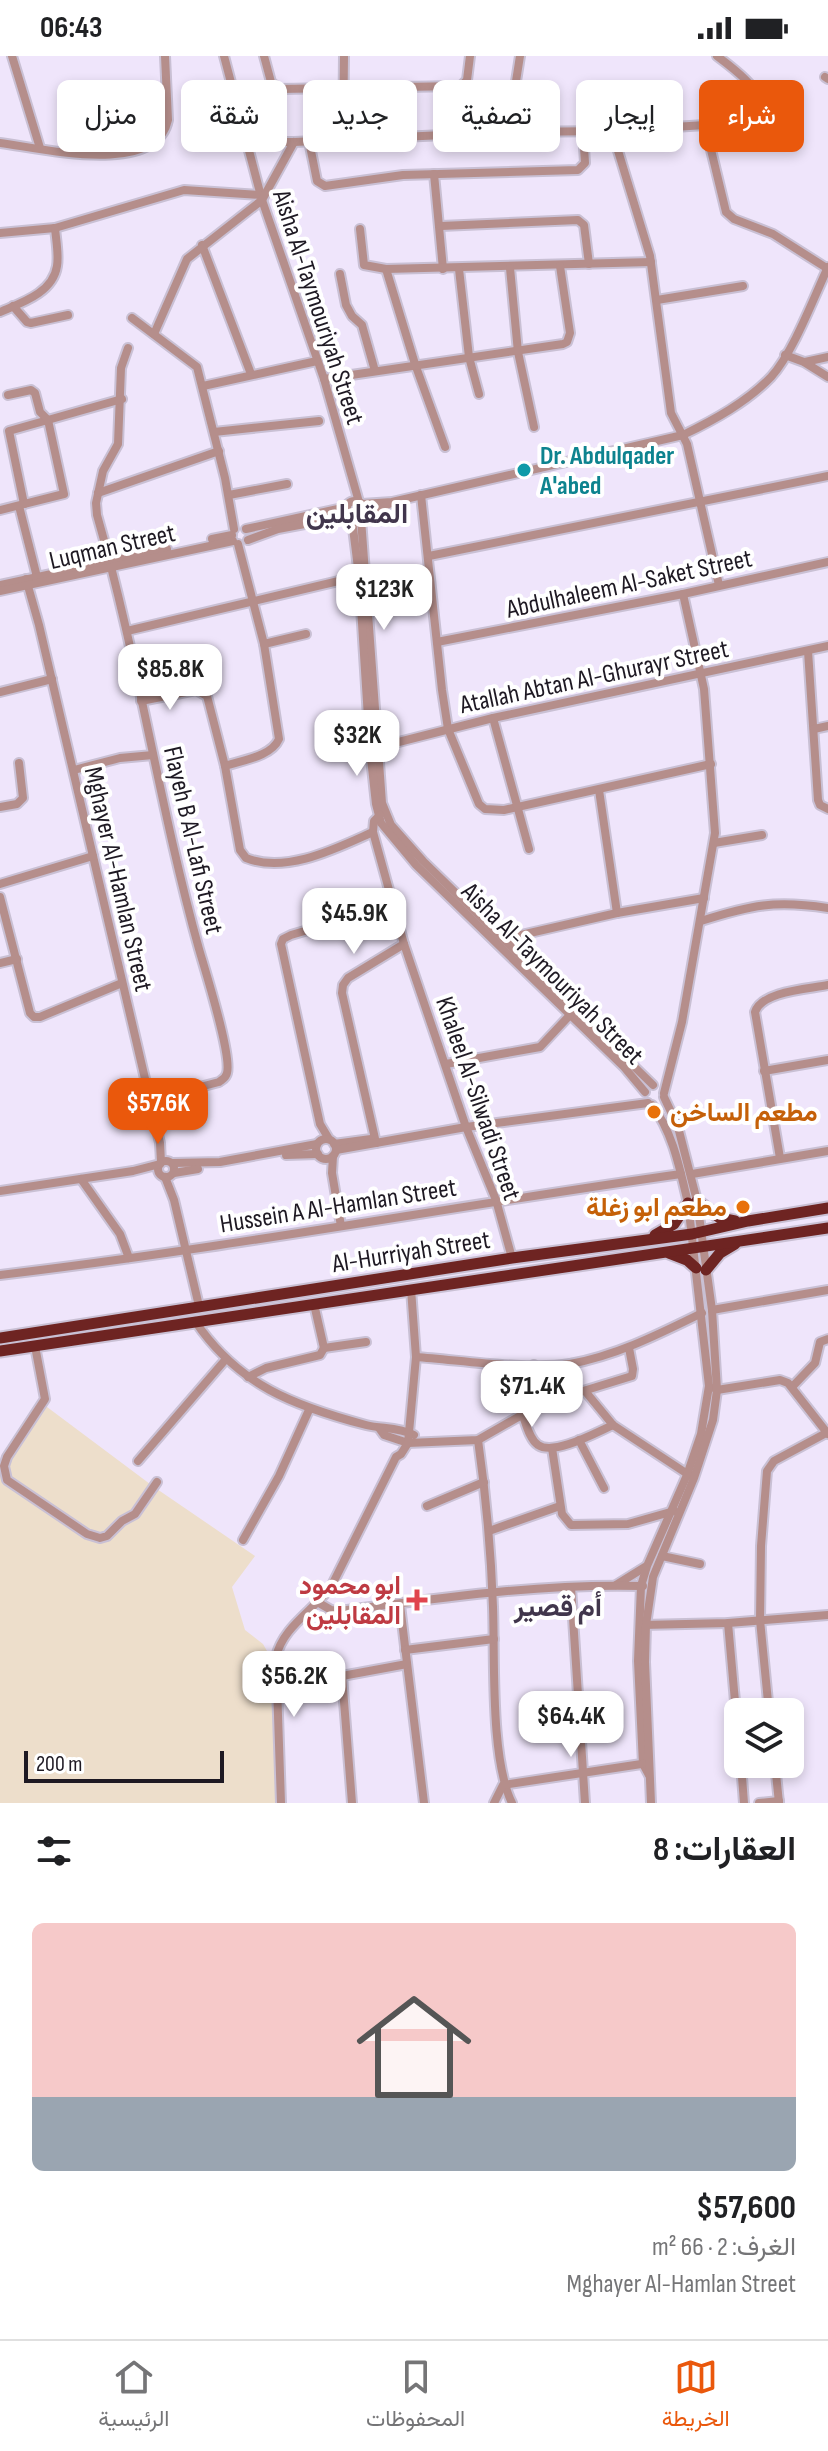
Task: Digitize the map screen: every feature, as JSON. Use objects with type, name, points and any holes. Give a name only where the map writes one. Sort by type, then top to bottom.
[{"type":"highway","points":[[645,1240],[674,1224],[692,1202],[720,1218],[748,1221]]},
{"type":"highway","name":"Al-Hurriyah Street","points":[[0,1338],[512,1258],[696,1233],[828,1208]]},
{"type":"highway","name":"Al-Hurriyah Street","points":[[0,1351],[828,1228]]},
{"type":"highway","points":[[665,1251],[701,1269],[720,1253],[743,1241]]},
{"type":"street","points":[[12,56],[40,148]]},
{"type":"street","points":[[0,143],[92,155],[124,153],[155,142],[166,130],[168,120],[165,56]]},
{"type":"street","name":"Aisha Al-Taymouriyah Street","points":[[224,56],[230,80]]},
{"type":"street","points":[[264,56],[271,82],[279,89],[303,89]]},
{"type":"street","points":[[344,56],[344,80]]},
{"type":"street","points":[[417,88],[461,86],[467,80],[470,56]]},
{"type":"street","points":[[516,80],[520,56]]},
{"type":"street","points":[[717,56],[742,80]]},
{"type":"street","points":[[287,142],[303,141]]},
{"type":"street","points":[[154,334],[187,259],[261,198],[294,142]]},
{"type":"street","name":"Aisha Al-Taymouriyah Street","points":[[249,152],[261,198],[324,379],[351,478],[362,576],[373,748],[384,828],[416,865],[624,1067],[666,1128],[692,1202]]},
{"type":"street","points":[[311,152],[317,181],[321,185],[434,174],[581,169],[584,152]]},
{"type":"street","points":[[618,152],[651,262],[668,397],[675,423],[683,435],[719,585]]},
{"type":"street","points":[[712,152],[726,212],[734,219],[773,234],[828,268]]},
{"type":"street","points":[[434,174],[443,269]]},
{"type":"street","points":[[0,233],[55,228],[184,190],[261,198]]},
{"type":"street","points":[[441,226],[578,220],[584,225],[589,264]]},
{"type":"street","points":[[0,312],[41,292],[53,279],[58,265],[55,228]]},
{"type":"street","points":[[360,229],[364,265],[386,269],[651,262]]},
{"type":"street","points":[[202,245],[251,374]]},
{"type":"street","points":[[324,379],[556,346],[569,338],[560,266]]},
{"type":"street","points":[[510,268],[518,352],[534,427]]},
{"type":"street","name":"Luqman Street","points":[[0,588],[278,529],[683,435],[710,422],[771,377],[828,268]]},
{"type":"street","points":[[386,269],[445,447]]},
{"type":"street","points":[[459,269],[469,357],[479,394]]},
{"type":"street","points":[[340,274],[346,305],[362,325],[375,371]]},
{"type":"street","points":[[657,300],[743,286]]},
{"type":"street","points":[[13,306],[31,323],[68,315]]},
{"type":"street","points":[[132,318],[193,363],[203,386],[264,644],[279,739],[274,748],[265,753],[225,766]]},
{"type":"street","points":[[98,493],[103,471],[118,444],[121,368],[128,348]]},
{"type":"street","points":[[785,355],[804,362],[828,377]]},
{"type":"street","points":[[804,362],[828,357]]},
{"type":"street","points":[[203,386],[317,361]]},
{"type":"street","points":[[0,510],[64,494],[48,420],[40,412],[35,393],[31,390],[8,395]]},
{"type":"street","points":[[48,420],[122,399]]},
{"type":"street","name":"Mghayer Al-Hamlan Street","points":[[48,420],[9,432],[39,625],[199,1306]]},
{"type":"street","points":[[214,432],[319,421]]},
{"type":"street","points":[[98,493],[219,451]]},
{"type":"street","points":[[429,556],[828,476]]},
{"type":"street","points":[[229,495],[287,484]]},
{"type":"street","name":"Flayeh B Al-Lafi Street","points":[[98,493],[97,515],[127,631],[192,923],[217,1014],[227,1073],[219,1082],[150,1100]]},
{"type":"street","points":[[421,495],[448,729],[479,804],[494,810],[517,808],[711,764]]},
{"type":"street","name":"Abdulhaleem Al-Saket Street","points":[[437,642],[828,562]]},
{"type":"street","points":[[127,631],[362,576]]},
{"type":"street","points":[[0,1191],[133,1171],[272,1157],[647,1099],[660,1103],[670,1071],[714,843],[711,764],[702,675],[683,594]]},
{"type":"street","points":[[264,644],[306,634]]},
{"type":"street","name":"Atallah Abtan Al-Ghurayr Street","points":[[373,748],[493,718],[828,646]]},
{"type":"street","points":[[808,651],[818,800],[828,809]]},
{"type":"street","points":[[0,692],[52,679]]},
{"type":"street","points":[[141,701],[196,690],[204,693],[225,766],[240,850],[246,858],[291,861],[323,855],[373,832],[374,821],[381,815]]},
{"type":"street","points":[[493,718],[529,849]]},
{"type":"street","points":[[814,729],[828,726]]},
{"type":"street","points":[[74,770],[120,758],[153,755]]},
{"type":"street","points":[[0,807],[17,804],[23,798],[19,763]]},
{"type":"street","points":[[599,790],[617,913]]},
{"type":"street","name":"Aisha Al-Taymouriyah Street","points":[[381,815],[423,861],[664,1095],[678,1127],[692,1174],[692,1202]]},
{"type":"street","name":"Khaleel Al-Silwadi Street","points":[[373,832],[404,944],[466,1127],[496,1200],[512,1258]]},
{"type":"street","points":[[714,843],[762,835]]},
{"type":"street","points":[[0,884],[93,856]]},
{"type":"street","points":[[0,897],[30,1013],[34,1017],[122,983]]},
{"type":"street","points":[[508,943],[521,935],[617,913],[704,898]]},
{"type":"street","points":[[701,921],[740,908],[768,903],[789,902],[828,908]]},
{"type":"street","points":[[341,1226],[281,944],[291,935],[392,905]]},
{"type":"street","points":[[376,1140],[342,993],[343,985],[348,978],[404,944]]},
{"type":"street","points":[[0,963],[17,959]]},
{"type":"street","points":[[780,1158],[756,1007],[769,997],[828,985]]},
{"type":"street","points":[[446,1064],[540,1047],[570,1015]]},
{"type":"street","points":[[764,1071],[828,1060]]},
{"type":"street","points":[[647,1099],[655,1085],[670,1071]]},
{"type":"street","points":[[692,1174],[828,1151]]},
{"type":"street","name":"Hussein A Al-Hamlan Street","points":[[0,1275],[186,1250],[681,1174]]},
{"type":"street","points":[[81,1179],[120,1234],[129,1258]]},
{"type":"street","points":[[651,1803],[639,1602],[641,1586],[647,1566],[691,1476],[713,1388],[707,1312],[692,1202]]},
{"type":"street","points":[[281,1803],[276,1657],[280,1641],[319,1603],[332,1585],[396,1457],[401,1454],[409,1438],[416,1357],[411,1289]]},
{"type":"street","points":[[416,1357],[534,1365],[570,1364],[629,1348],[707,1312],[828,1290]]},
{"type":"street","points":[[248,1377],[266,1368],[320,1355],[324,1348],[314,1304]]},
{"type":"street","points":[[195,1321],[226,1359],[248,1377],[309,1410],[379,1428],[400,1430],[409,1438]]},
{"type":"street","points":[[793,1386],[815,1363],[820,1342],[828,1339]]},
{"type":"street","points":[[324,1348],[366,1342]]},
{"type":"street","points":[[35,1346],[45,1399],[7,1457],[4,1466],[7,1480],[87,1534],[100,1538],[135,1514],[157,1482]]},
{"type":"street","points":[[379,1428],[384,1435],[397,1440],[478,1440],[541,1404],[632,1376],[629,1348]]},
{"type":"street","points":[[138,1461],[226,1359]]},
{"type":"street","points":[[534,1365],[541,1404]]},
{"type":"street","points":[[713,1388],[780,1380],[793,1386],[828,1433],[781,1456],[767,1471],[761,1546],[760,1620],[768,1698]]},
{"type":"street","points":[[585,1391],[613,1425],[691,1476]]},
{"type":"street","points":[[243,1540],[279,1476],[309,1410]]},
{"type":"street","points":[[523,1416],[533,1440],[538,1445],[552,1448],[613,1425]]},
{"type":"street","points":[[396,1457],[394,1451],[400,1430],[409,1418]]},
{"type":"street","points":[[478,1440],[489,1531],[503,1785],[512,1803]]},
{"type":"street","points":[[579,1440],[604,1488]]},
{"type":"street","points":[[552,1448],[560,1506],[565,1520],[574,1526],[628,1524],[675,1512]]},
{"type":"street","points":[[427,1506],[484,1482]]},
{"type":"street","points":[[489,1531],[560,1506]]},
{"type":"street","points":[[642,1625],[675,1512]]},
{"type":"street","points":[[662,1556],[700,1564]]},
{"type":"street","points":[[616,1586],[647,1566]]},
{"type":"street","points":[[616,1586],[639,1602]]},
{"type":"street","points":[[319,1603],[336,1611],[571,1587],[651,1587]]},
{"type":"street","points":[[571,1587],[585,1803]]},
{"type":"street","points":[[400,1605],[424,1803]]},
{"type":"street","points":[[642,1625],[728,1623],[828,1615]]},
{"type":"street","points":[[728,1623],[735,1698]]},
{"type":"street","points":[[405,1650],[494,1639]]},
{"type":"street","points":[[277,1688],[407,1664]]},
{"type":"street","points":[[342,1676],[352,1803]]},
{"type":"street","points":[[503,1785],[647,1764]]},
{"type":"street","points":[[742,1778],[744,1803]]},
{"type":"street","points":[[759,1803],[779,1802],[776,1778]]},
{"type":"street","points":[[494,1803],[503,1785]]},
{"type":"shaded area","points":[[43,1404],[154,1487],[255,1556],[232,1587],[245,1630],[276,1657],[281,1803],[0,1803],[0,1462]]},
{"type":"place","name":"Dr. Abdulqader A'abed","points":[[524,470]]},
{"type":"place","name":"مطعم الساخن","points":[[654,1112]]},
{"type":"place","name":"مطعم ابو زغلة","points":[[743,1207]]},
{"type":"place","name":"ابو محمود المقابلين","points":[[417,1600]]},
{"type":"district","name":"المقابلين","points":[[357,513]]},
{"type":"district","name":"أم قصير","points":[[558,1606]]}]
